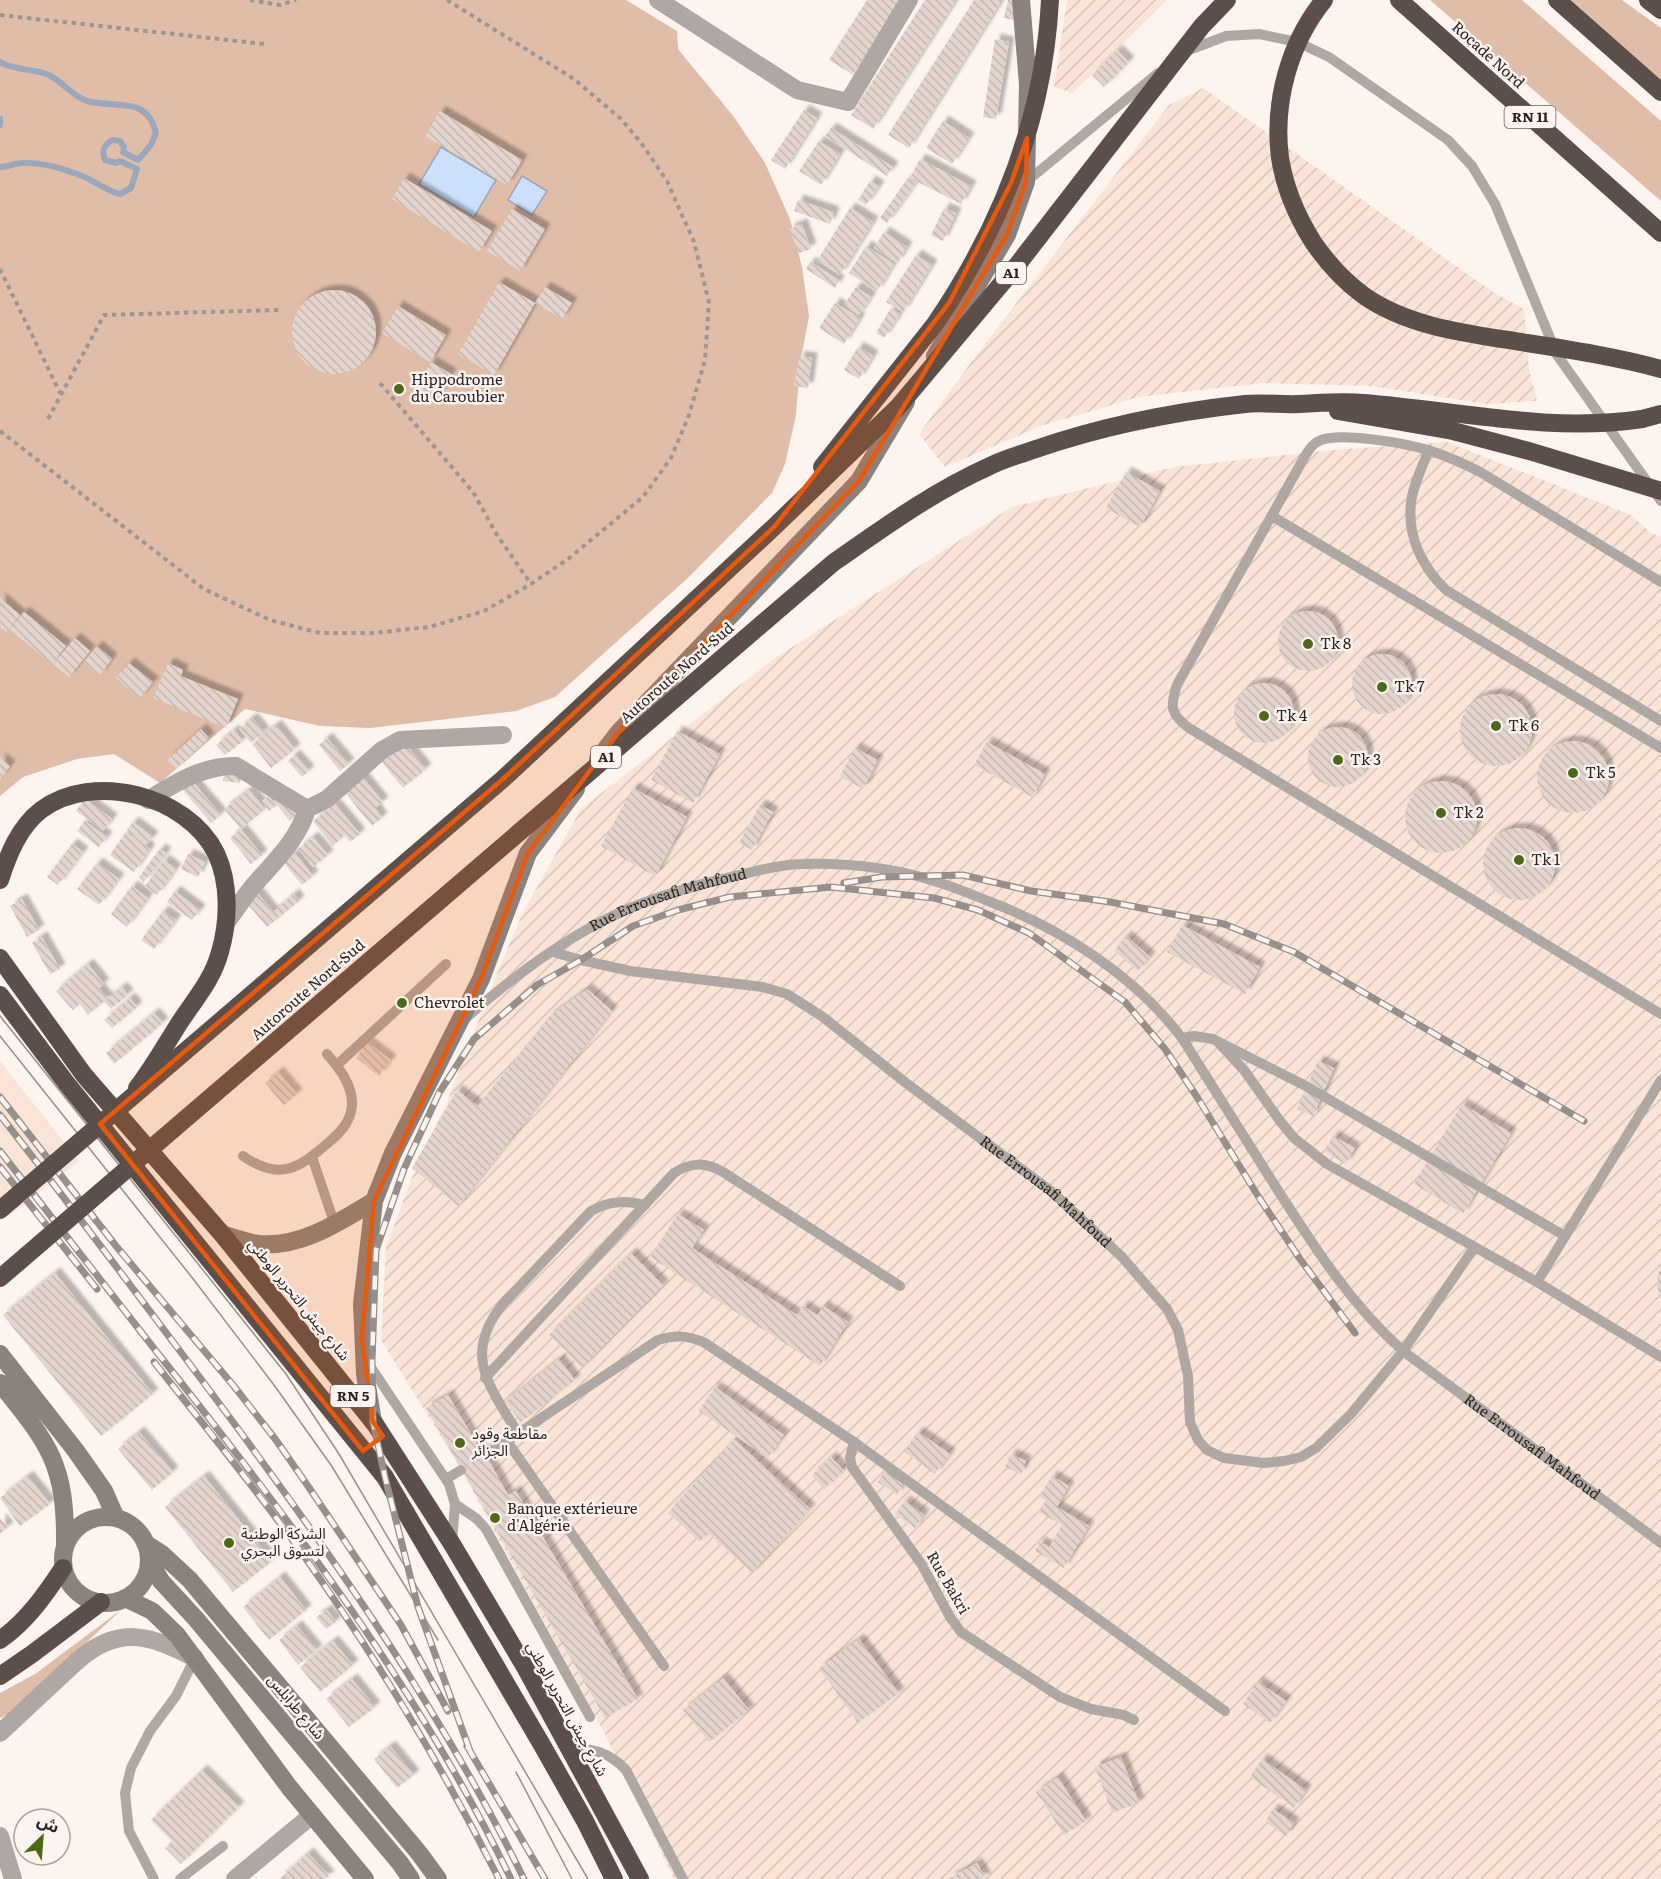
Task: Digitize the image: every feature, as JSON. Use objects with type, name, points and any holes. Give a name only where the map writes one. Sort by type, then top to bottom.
[{"type":"highway","name":"A1","points":[[774,528],[934,324],[949,303],[988,231],[1011,183],[1032,123],[1049,34],[1050,0]]},
{"type":"highway","name":"A1","points":[[0,1210],[503,779],[774,528],[898,407],[1018,264],[1202,26],[1227,0]]},
{"type":"highway","points":[[1324,0],[1292,55],[1279,113],[1279,147],[1284,181],[1292,203],[1318,249],[1336,271],[1363,295],[1396,313],[1422,322],[1450,330],[1605,356],[1661,369]]},
{"type":"highway","name":"Rocade Nord","points":[[1399,0],[1661,233]]},
{"type":"highway","points":[[1557,0],[1661,92]]},
{"type":"highway","points":[[1648,0],[1661,10]]},
{"type":"highway","points":[[1298,404],[1333,401],[1363,403],[1532,423],[1568,425],[1622,422],[1661,414]]},
{"type":"highway","name":"Autoroute Nord-Sud","points":[[0,1278],[833,563],[891,522],[991,465],[1078,435],[1156,416],[1246,404],[1298,404]]},
{"type":"highway","points":[[1298,404],[1453,431],[1661,491]]},
{"type":"highway","points":[[0,880],[22,829],[41,810],[75,793],[111,791],[167,806],[184,817],[203,835],[216,853],[226,897],[226,923],[220,952],[211,978],[158,1059],[125,1103]]},
{"type":"highway","name":"شارع جيش التحرير الوطني","points":[[0,958],[84,1075],[222,1234],[378,1429],[452,1544],[525,1667],[640,1879]]},
{"type":"highway","name":"RN 5","points":[[0,995],[67,1084],[385,1478],[542,1744],[614,1879]]},
{"type":"highway","points":[[363,1451],[378,1429]]},
{"type":"highway","points":[[0,1640],[24,1620],[40,1602],[63,1568]]},
{"type":"highway","points":[[0,1676],[101,1602]]},
{"type":"main road","points":[[460,1024],[481,979],[528,853],[620,732],[859,481],[1007,235],[1026,182],[1028,84],[1021,0]]},
{"type":"main road","name":"Rue Errousafi Mahfoud","points":[[378,1429],[364,1357],[362,1304],[374,1201],[393,1152],[460,1024]]},
{"type":"main road","points":[[222,1234],[255,1244],[275,1243],[306,1236],[334,1225],[374,1201]]},
{"type":"main road","points":[[0,1354],[76,1451],[104,1491],[116,1518]]},
{"type":"main road","points":[[0,1383],[36,1428],[55,1462],[64,1500],[63,1568],[76,1592],[92,1600],[114,1602],[130,1595],[144,1578],[149,1562]]},
{"type":"main road","points":[[65,1546],[74,1530],[98,1517],[116,1518],[130,1525],[145,1543],[149,1562],[161,1581],[196,1619],[411,1879]]},
{"type":"main road","name":"شارع طرابلس","points":[[145,1543],[162,1554],[190,1580],[419,1853],[438,1879]]},
{"type":"main road","points":[[130,1595],[164,1602],[196,1619]]},
{"type":"main road","points":[[130,1595],[171,1628],[254,1741],[365,1879]]},
{"type":"street","points":[[658,0],[797,90],[848,102],[909,0]]},
{"type":"street","points":[[226,923],[252,887],[284,851],[303,822],[307,809],[327,799],[382,750],[400,740],[503,735]]},
{"type":"street","points":[[148,800],[181,780],[224,766],[236,766],[307,809]]},
{"type":"street","points":[[0,1733],[88,1651],[102,1643],[126,1638],[150,1639],[166,1643],[195,1658]]},
{"type":"street","points":[[235,1879],[312,1815]]},
{"type":"street","points":[[0,1836],[13,1879]]},
{"type":"lane","points":[[1026,182],[1183,52],[1226,36],[1259,34],[1297,42],[1329,57],[1448,140],[1472,166],[1495,204],[1557,355],[1661,501]]},
{"type":"lane","points":[[1661,582],[1458,460],[1429,450],[1396,443],[1329,437],[1317,442],[1305,456],[1177,685],[1172,710],[1179,721],[1661,1014]]},
{"type":"lane","points":[[1429,450],[1411,502],[1411,528],[1421,558],[1431,575],[1446,590],[1661,721]]},
{"type":"lane","points":[[1272,516],[1661,748]]},
{"type":"lane","name":"Rue Errousafi Mahfoud","points":[[460,1024],[515,977],[552,952],[611,918],[638,905],[684,889],[767,868],[800,863],[867,867],[901,872],[936,881],[1022,913],[1062,935],[1149,999],[1182,1038],[1322,1259],[1366,1315],[1403,1351],[1661,1543]]},
{"type":"lane","name":"Rue Errousafi Mahfoud","points":[[552,952],[630,971],[769,988],[800,1001],[823,1017],[906,1083],[1051,1191],[1122,1257],[1167,1309],[1178,1330],[1188,1376],[1190,1422],[1198,1440],[1207,1450],[1224,1458],[1264,1463],[1301,1457],[1316,1448],[1351,1414],[1403,1351]]},
{"type":"lane","points":[[337,1065],[446,964]]},
{"type":"lane","points":[[1182,1038],[1201,1036],[1218,1042],[1304,1084],[1565,1236]]},
{"type":"lane","points":[[1218,1042],[1244,1070],[1294,1138],[1310,1151],[1348,1177],[1537,1282],[1661,1357]]},
{"type":"lane","points":[[243,1156],[259,1166],[277,1170],[302,1165],[343,1129],[352,1105],[350,1091],[337,1065],[327,1054]]},
{"type":"lane","points":[[1537,1282],[1661,1080]]},
{"type":"lane","points":[[312,1157],[334,1225]]},
{"type":"lane","points":[[485,1378],[674,1173],[693,1164],[714,1167],[900,1286]]},
{"type":"lane","points":[[518,1434],[485,1378],[481,1358],[483,1339],[490,1320],[591,1211],[617,1201],[631,1201],[645,1205]]},
{"type":"lane","points":[[1403,1351],[1474,1248]]},
{"type":"lane","points":[[486,1455],[658,1340],[682,1336],[705,1343],[854,1442],[1225,1711]]},
{"type":"lane","points":[[364,1357],[446,1479],[455,1504],[452,1544]]},
{"type":"lane","points":[[507,1441],[664,1666]]},
{"type":"lane","name":"Rue Bakri","points":[[854,1442],[850,1458],[852,1467],[922,1565],[950,1617],[961,1632],[1060,1697],[1091,1709],[1125,1715],[1134,1720]]},
{"type":"lane","points":[[446,1479],[462,1470]]},
{"type":"lane","points":[[455,1504],[472,1514],[486,1529],[590,1717]]},
{"type":"lane","points":[[154,1879],[129,1831],[125,1793],[131,1768],[150,1731],[176,1696],[195,1658]]},
{"type":"lane","points":[[569,1750],[594,1750],[617,1761],[626,1770],[683,1879]]},
{"type":"lane","points":[[180,1879],[223,1846]]},
{"type":"path","points":[[250,0],[280,5],[296,0]]},
{"type":"path","points":[[0,431],[204,589],[270,620],[320,633],[374,633],[429,627],[483,611],[531,585],[568,560],[643,497],[671,458],[689,415],[705,360],[710,302],[694,242],[667,181],[642,144],[621,119],[574,79],[447,0]]},
{"type":"path","points":[[0,15],[265,44]]},
{"type":"path","points":[[0,270],[61,393]]},
{"type":"path","points":[[48,419],[104,315],[281,310]]},
{"type":"path","points":[[380,383],[473,492],[497,535],[531,585]]},
{"type":"highlighted area","points":[[1027,138],[1026,182],[1007,235],[859,481],[619,732],[528,853],[481,979],[374,1201],[362,1339],[373,1422],[383,1436],[363,1451],[100,1124],[503,779],[774,527],[949,303],[1011,183]]},
{"type":"shaded area","name":"Hippodrome du Caroubier","points":[[0,0],[626,0],[677,31],[678,49],[734,117],[765,163],[790,219],[802,267],[809,316],[800,363],[796,415],[785,464],[772,493],[689,577],[555,697],[516,711],[370,728],[320,726],[245,709],[160,783],[114,754],[77,759],[23,777],[0,796]]},
{"type":"shaded area","points":[[1067,0],[1167,0],[1073,93],[1054,87]]},
{"type":"shaded area","points":[[1430,0],[1522,0],[1661,121],[1661,201]]},
{"type":"shaded area","points":[[1571,0],[1622,0],[1661,28],[1661,81]]},
{"type":"shaded area","points":[[1203,88],[1496,294],[1524,309],[1529,369],[1537,401],[1486,404],[1372,386],[1263,383],[1138,397],[1041,426],[945,467],[919,434],[975,357],[1169,105]]},
{"type":"shaded area","points":[[1447,442],[1631,515],[1651,533],[1661,537],[1661,1879],[674,1879],[607,1738],[458,1464],[381,1340],[386,1247],[411,1180],[447,1102],[524,910],[581,809],[775,658],[1012,507],[1174,467],[1332,450]]},
{"type":"shaded area","points":[[0,1061],[79,1161],[9,1216],[0,1204]]},
{"type":"shaded area","points":[[122,1609],[14,1711],[0,1718],[0,1693],[35,1674]]},
{"type":"water","points":[[441,147],[496,180],[474,217],[419,184]]},
{"type":"water","points":[[522,176],[547,191],[532,215],[508,200]]},
{"type":"building","points":[[867,0],[901,0],[853,75],[829,60]]},
{"type":"building","points":[[925,0],[956,0],[873,129],[851,115]]},
{"type":"building","points":[[974,0],[1002,0],[909,148],[888,135]]},
{"type":"building","points":[[1008,0],[1019,0],[1014,20],[1004,18]]},
{"type":"building","points":[[995,39],[1009,42],[996,119],[983,117]]},
{"type":"building","points":[[1117,50],[1129,62],[1104,87],[1092,75]]},
{"type":"building","points":[[804,110],[817,118],[785,169],[771,160]]},
{"type":"building","points":[[440,111],[522,160],[507,185],[425,136]]},
{"type":"building","points":[[943,121],[969,138],[952,164],[926,148]]},
{"type":"building","points":[[831,128],[893,167],[887,176],[825,136]]},
{"type":"building","points":[[819,141],[840,154],[821,185],[799,171]]},
{"type":"building","points":[[920,159],[971,186],[961,204],[910,178]]},
{"type":"building","points":[[404,178],[492,231],[479,252],[392,199]]},
{"type":"building","points":[[908,178],[916,183],[887,223],[880,218]]},
{"type":"building","points":[[870,181],[879,186],[866,205],[858,200]]},
{"type":"building","points":[[798,200],[834,212],[830,224],[794,211]]},
{"type":"building","points":[[850,208],[873,222],[840,275],[817,261]]},
{"type":"building","points":[[944,208],[956,213],[943,241],[931,235]]},
{"type":"building","points":[[512,209],[545,229],[520,271],[487,251]]},
{"type":"building","points":[[802,224],[811,249],[799,253],[789,229]]},
{"type":"building","points":[[884,232],[907,247],[897,263],[874,248]]},
{"type":"building","points":[[866,246],[894,264],[877,291],[849,273]]},
{"type":"building","points":[[916,255],[932,265],[903,312],[886,302]]},
{"type":"building","points":[[810,262],[839,281],[835,288],[806,269]]},
{"type":"building","points":[[499,282],[535,303],[494,375],[458,354]]},
{"type":"building","points":[[545,287],[572,303],[562,319],[535,303]]},
{"type":"building","points":[[856,287],[871,297],[859,315],[844,305]]},
{"type":"building","points":[[334,290],[357,297],[369,309],[376,332],[369,355],[357,367],[334,374],[311,367],[299,355],[292,332],[299,309],[311,297]]},
{"type":"building","points":[[835,303],[860,318],[844,344],[819,328]]},
{"type":"building","points":[[398,306],[446,335],[430,362],[382,333]]},
{"type":"building","points":[[891,308],[900,314],[884,338],[876,333]]},
{"type":"building","points":[[858,347],[873,356],[859,379],[844,370]]},
{"type":"building","points":[[799,356],[812,358],[808,388],[794,386]]},
{"type":"building","points":[[431,362],[451,374],[435,401],[415,389]]},
{"type":"building","points":[[1126,472],[1160,491],[1140,527],[1106,508]]},
{"type":"building","points":[[0,598],[20,615],[6,632],[0,627]]},
{"type":"building","name":"Tk 8","points":[[1308,611],[1325,616],[1333,624],[1338,641],[1333,658],[1325,666],[1308,671],[1291,666],[1283,658],[1278,641],[1283,624],[1291,616]]},
{"type":"building","points":[[24,612],[66,646],[52,664],[9,629]]},
{"type":"building","points":[[75,638],[90,651],[69,677],[53,664]]},
{"type":"building","points":[[97,646],[112,659],[100,675],[84,662]]},
{"type":"building","name":"Tk 7","points":[[1382,654],[1399,659],[1407,667],[1412,684],[1407,701],[1399,709],[1382,714],[1365,709],[1357,701],[1352,684],[1357,667],[1365,659]]},
{"type":"building","points":[[129,663],[153,682],[140,698],[116,678]]},
{"type":"building","points":[[168,663],[183,670],[181,676],[238,699],[226,728],[153,698]]},
{"type":"building","name":"Tk 4","points":[[1264,683],[1281,688],[1289,696],[1294,713],[1289,730],[1281,738],[1264,743],[1247,738],[1239,730],[1234,713],[1239,696],[1247,688]]},
{"type":"building","name":"Tk 6","points":[[1496,694],[1510,697],[1522,704],[1529,716],[1532,730],[1529,744],[1522,756],[1510,763],[1496,766],[1482,763],[1470,756],[1463,744],[1460,730],[1463,716],[1470,704],[1482,697]]},
{"type":"building","points":[[252,718],[264,732],[251,743],[239,729]]},
{"type":"building","points":[[276,725],[295,749],[271,768],[252,744]]},
{"type":"building","name":"Tk 3","points":[[1338,727],[1355,732],[1363,740],[1368,757],[1363,774],[1355,782],[1338,787],[1321,782],[1313,774],[1308,757],[1313,740],[1321,732]]},
{"type":"building","points":[[201,729],[209,738],[176,769],[168,760]]},
{"type":"building","points":[[234,730],[243,741],[225,755],[216,745]]},
{"type":"building","points":[[677,731],[720,754],[693,803],[651,780]]},
{"type":"building","points":[[327,738],[349,764],[340,771],[319,745]]},
{"type":"building","points":[[403,741],[426,769],[403,788],[380,760]]},
{"type":"building","name":"Tk 5","points":[[1573,741],[1587,744],[1599,751],[1606,763],[1609,777],[1606,791],[1599,803],[1587,810],[1573,813],[1559,810],[1547,803],[1540,791],[1537,777],[1540,763],[1547,751],[1559,744]]},
{"type":"building","points":[[987,742],[1045,774],[1032,797],[974,765]]},
{"type":"building","points":[[855,748],[878,760],[863,789],[840,776]]},
{"type":"building","points":[[295,755],[309,771],[302,777],[288,761]]},
{"type":"building","points":[[0,758],[10,766],[0,779]]},
{"type":"building","points":[[225,767],[242,769],[240,783],[223,781]]},
{"type":"building","points":[[360,774],[383,802],[375,808],[382,818],[372,826],[342,789]]},
{"type":"building","name":"Tk 2","points":[[1441,781],[1455,784],[1467,791],[1474,803],[1477,817],[1474,831],[1467,843],[1455,850],[1441,853],[1427,850],[1415,843],[1408,831],[1405,817],[1408,803],[1415,791],[1427,784]]},
{"type":"building","points":[[193,782],[221,815],[211,823],[183,790]]},
{"type":"building","points":[[633,788],[687,817],[655,876],[601,846]]},
{"type":"building","points":[[249,790],[265,809],[241,829],[224,809]]},
{"type":"building","points":[[282,795],[297,814],[290,821],[277,805],[269,811],[262,801],[269,796],[273,802]]},
{"type":"building","points":[[85,799],[112,819],[103,831],[76,811]]},
{"type":"building","points":[[335,804],[360,834],[350,842],[345,835],[333,846],[313,821]]},
{"type":"building","points":[[760,805],[773,812],[752,850],[739,843]]},
{"type":"building","points":[[85,821],[107,837],[99,847],[77,831]]},
{"type":"building","points":[[133,822],[153,837],[146,845],[127,830]]},
{"type":"building","name":"Tk 1","points":[[1519,828],[1533,831],[1545,838],[1552,850],[1555,864],[1552,878],[1545,890],[1533,897],[1519,900],[1505,897],[1493,890],[1486,878],[1483,864],[1486,850],[1493,838],[1505,831]]},
{"type":"building","points":[[241,829],[262,855],[251,864],[230,838]]},
{"type":"building","points":[[126,832],[150,849],[134,872],[110,855]]},
{"type":"building","points":[[313,837],[328,855],[313,867],[298,849]]},
{"type":"building","points":[[72,844],[83,852],[58,885],[47,877]]},
{"type":"building","points":[[160,849],[166,853],[144,882],[139,877]]},
{"type":"building","points":[[295,853],[313,876],[302,885],[283,862]]},
{"type":"building","points":[[188,854],[205,862],[198,877],[181,869]]},
{"type":"building","points":[[164,860],[176,869],[157,895],[145,886]]},
{"type":"building","points":[[97,863],[119,879],[99,905],[77,889]]},
{"type":"building","points":[[132,886],[148,898],[127,927],[111,914]]},
{"type":"building","points":[[175,891],[200,910],[192,920],[167,902]]},
{"type":"building","points":[[256,891],[273,912],[294,894],[299,901],[267,927],[244,900]]},
{"type":"building","points":[[22,899],[39,930],[27,937],[10,906]]},
{"type":"building","points":[[163,911],[176,920],[154,949],[141,940]]},
{"type":"building","points":[[1182,925],[1260,967],[1245,994],[1167,952]]},
{"type":"building","points":[[1126,936],[1150,957],[1138,971],[1114,951]]},
{"type":"building","points":[[42,937],[60,969],[50,974],[32,943]]},
{"type":"building","points":[[88,964],[104,984],[99,988],[108,999],[122,987],[128,995],[111,1009],[104,1001],[88,1015],[80,1004],[73,1010],[56,991]]},
{"type":"building","points":[[587,989],[612,1011],[458,1206],[412,1168],[457,1090],[478,1106],[551,1015]]},
{"type":"building","points":[[130,998],[137,1007],[112,1028],[104,1020]]},
{"type":"building","points":[[154,1013],[163,1023],[114,1064],[106,1053]]},
{"type":"building","points":[[367,1042],[391,1060],[379,1076],[356,1058]]},
{"type":"building","points":[[1318,1061],[1334,1068],[1313,1116],[1297,1109]]},
{"type":"building","points":[[278,1072],[297,1094],[284,1105],[265,1083]]},
{"type":"building","points":[[1462,1104],[1511,1133],[1463,1214],[1414,1184]]},
{"type":"building","points":[[1333,1136],[1355,1148],[1346,1164],[1324,1152]]},
{"type":"building","points":[[678,1214],[704,1230],[692,1248],[797,1315],[803,1306],[817,1315],[823,1306],[848,1322],[820,1366],[650,1257]]},
{"type":"building","points":[[631,1253],[663,1285],[582,1368],[549,1335]]},
{"type":"building","points":[[1661,1267],[1661,1297],[1660,1297],[1657,1287]]},
{"type":"building","points":[[55,1273],[153,1394],[101,1436],[3,1315]]},
{"type":"building","points":[[559,1359],[575,1380],[521,1422],[505,1402]]},
{"type":"building","points":[[715,1387],[784,1435],[768,1458],[699,1411]]},
{"type":"building","points":[[448,1395],[508,1495],[516,1491],[638,1699],[605,1718],[426,1408]]},
{"type":"building","points":[[139,1432],[173,1472],[152,1490],[118,1449]]},
{"type":"building","points":[[918,1432],[950,1454],[935,1474],[904,1452]]},
{"type":"building","points":[[734,1439],[810,1509],[752,1573],[708,1533],[700,1542],[668,1513]]},
{"type":"building","points":[[1011,1454],[1026,1461],[1021,1474],[1005,1467]]},
{"type":"building","points":[[831,1457],[844,1471],[824,1489],[812,1475]]},
{"type":"building","points":[[884,1472],[903,1484],[897,1495],[878,1482]]},
{"type":"building","points":[[28,1476],[50,1504],[20,1526],[0,1498]]},
{"type":"building","points":[[204,1476],[272,1561],[233,1592],[165,1507]]},
{"type":"building","points":[[1052,1476],[1069,1486],[1057,1507],[1089,1526],[1064,1568],[1035,1551],[1040,1542],[1049,1547],[1062,1525],[1039,1512],[1046,1500],[1039,1497]]},
{"type":"building","points":[[905,1501],[924,1515],[915,1528],[895,1514]]},
{"type":"building","points":[[0,1518],[8,1527],[0,1534]]},
{"type":"building","points":[[280,1577],[306,1610],[269,1640],[243,1607]]},
{"type":"building","points":[[327,1610],[336,1622],[326,1629],[316,1617]]},
{"type":"building","points":[[297,1626],[317,1650],[298,1665],[279,1640]]},
{"type":"building","points":[[859,1639],[899,1693],[858,1723],[819,1668]]},
{"type":"building","points":[[333,1641],[353,1665],[320,1692],[300,1667]]},
{"type":"building","points":[[723,1678],[749,1710],[709,1742],[683,1710]]},
{"type":"building","points":[[352,1679],[375,1707],[349,1727],[326,1699]]},
{"type":"building","points":[[1258,1682],[1286,1701],[1270,1723],[1243,1704]]},
{"type":"building","points":[[390,1746],[414,1775],[397,1788],[374,1759]]},
{"type":"building","points":[[1121,1757],[1139,1803],[1112,1813],[1095,1767]]},
{"type":"building","points":[[1262,1759],[1306,1790],[1294,1808],[1250,1777]]},
{"type":"building","points":[[202,1770],[239,1807],[181,1864],[165,1848],[172,1841],[151,1820]]},
{"type":"building","points":[[1058,1777],[1086,1821],[1064,1835],[1036,1792]]},
{"type":"building","points":[[1273,1809],[1294,1823],[1286,1836],[1265,1822]]},
{"type":"building","points":[[308,1853],[329,1876],[325,1879],[279,1879]]},
{"type":"building","points":[[977,1863],[986,1879],[948,1879]]},
{"type":"waterway","points":[[0,62],[49,75],[87,101],[138,108],[152,121],[156,133],[151,145],[138,160],[123,152],[124,147],[120,141],[112,140],[105,146],[103,151],[105,160],[116,163],[120,161],[137,169],[131,188],[120,194],[82,176],[53,166],[23,163],[0,167]]},
{"type":"waterway","points":[[0,119],[0,125]]},
{"type":"tram line","points":[[0,1016],[286,1374],[339,1454],[588,1879]]},
{"type":"tram line","points":[[0,1036],[194,1280],[274,1385],[331,1465],[438,1640]]},
{"type":"tram line","points":[[516,1772],[572,1879]]},
{"type":"railway","points":[[844,883],[882,877],[963,875],[1031,891],[1110,902],[1224,924],[1294,952],[1584,1121]]},
{"type":"railway","points":[[470,1751],[418,1607],[373,1422],[372,1360],[376,1250],[404,1169],[439,1093],[474,1039],[537,985],[633,926],[678,910],[730,897],[831,887],[934,898],[978,910],[1029,933],[1125,1002],[1165,1049],[1300,1259],[1355,1333]]},
{"type":"railway","points":[[0,1097],[116,1246],[233,1385],[276,1440],[401,1625],[448,1711]]},
{"type":"railway","points":[[0,1115],[201,1379],[332,1560],[415,1684],[490,1813],[524,1879]]},
{"type":"railway","points":[[0,1151],[254,1477],[348,1605],[393,1671],[435,1739],[511,1879]]},
{"type":"railway","points":[[0,1167],[97,1289]]},
{"type":"railway","points":[[154,1362],[282,1525],[354,1629],[430,1752],[499,1879]]},
{"type":"railway","points":[[467,1746],[545,1879]]},
{"type":"place","name":"Hippodrome du Caroubier","points":[[399,389]]},
{"type":"place","name":"Tk 8","points":[[1308,644]]},
{"type":"place","name":"Tk 7","points":[[1382,687]]},
{"type":"place","name":"Tk 4","points":[[1264,716]]},
{"type":"place","name":"Tk 6","points":[[1496,726]]},
{"type":"place","name":"Tk 3","points":[[1338,760]]},
{"type":"place","name":"Tk 5","points":[[1573,773]]},
{"type":"place","name":"Tk 2","points":[[1441,813]]},
{"type":"place","name":"Tk 1","points":[[1519,860]]},
{"type":"place","name":"Chevrolet","points":[[402,1003]]},
{"type":"place","name":"مقاطعة وقود الجزائر","points":[[460,1443]]},
{"type":"place","name":"Banque extérieure d'Algérie","points":[[495,1518]]},
{"type":"place","name":"الشركة الوطنية لتسوق البحري","points":[[229,1543]]}]
